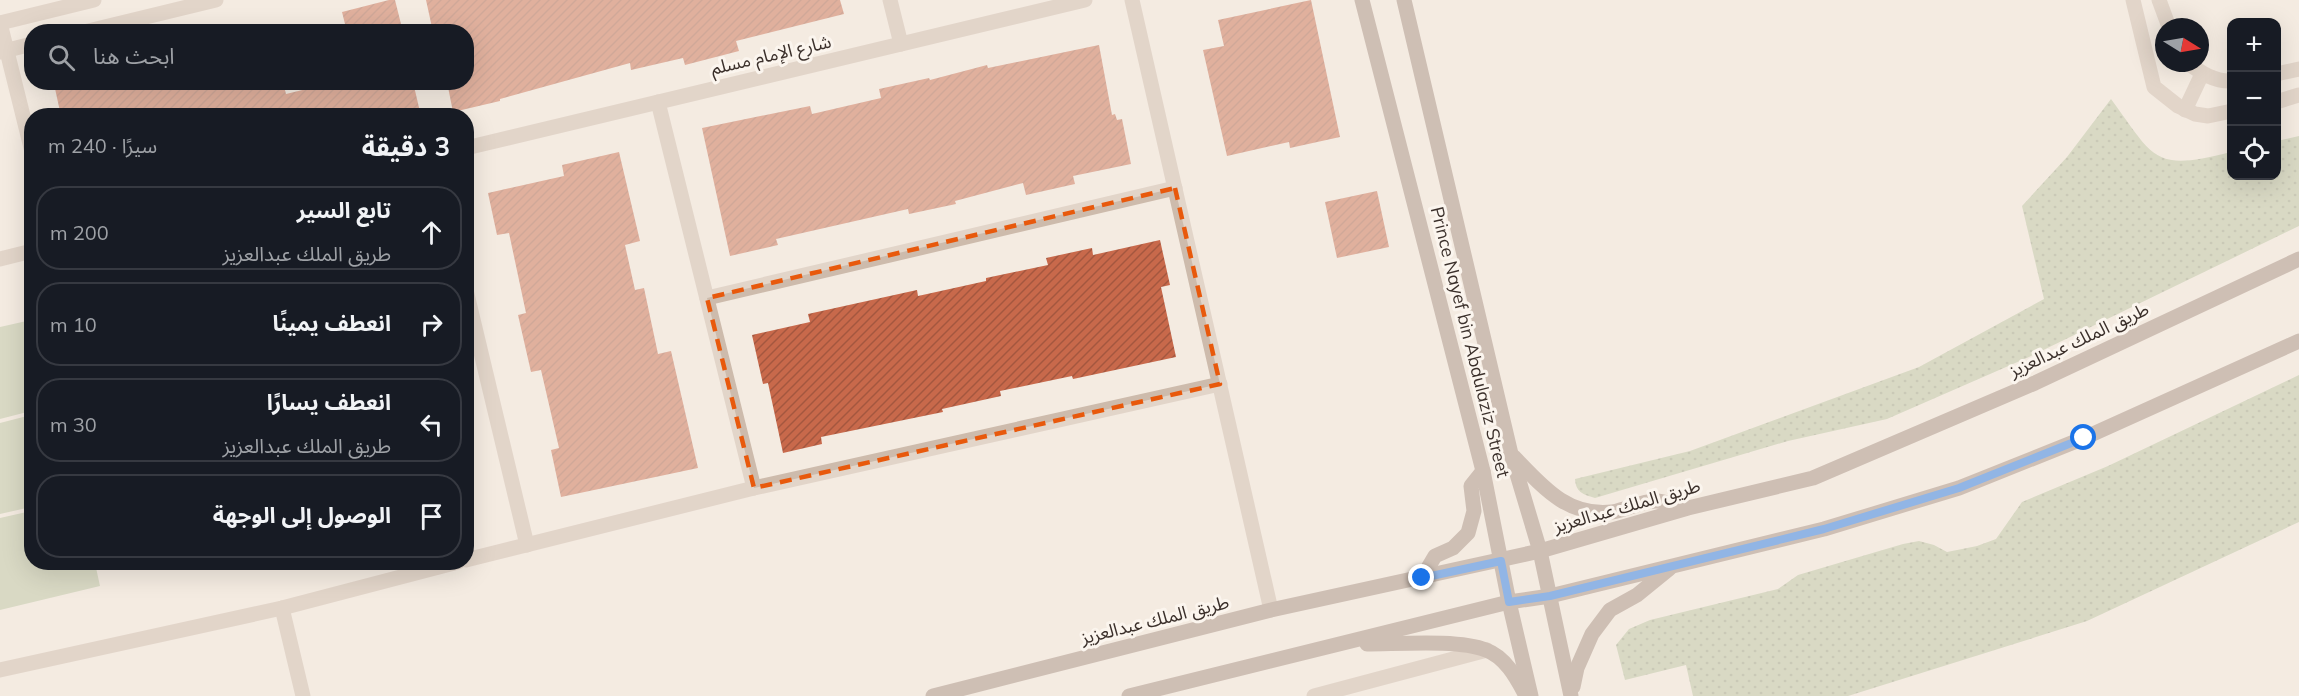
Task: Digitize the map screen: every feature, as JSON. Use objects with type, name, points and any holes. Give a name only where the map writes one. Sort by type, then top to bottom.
[{"type":"main road","name":"Prince Nayef bin Abdulaziz Street","points":[[1362,0],[1484,471],[1528,696]]},
{"type":"main road","name":"Prince Nayef bin Abdulaziz Street","points":[[1404,0],[1511,454],[1540,551],[1571,696]]},
{"type":"main road","name":"طريق الملك عبدالعزيز","points":[[933,696],[1271,610],[1501,561],[1688,508],[1813,478],[2035,382],[2299,260]]},
{"type":"main road","points":[[1129,696],[1509,602],[1550,596],[1824,529],[1959,488],[2084,438],[2299,341]]},
{"type":"main road","points":[[1511,454],[1558,500],[1572,506],[1591,511],[1611,512],[1656,501],[1688,508]]},
{"type":"main road","points":[[1422,578],[1435,556],[1453,548],[1468,533],[1474,511],[1471,486],[1484,471]]},
{"type":"main road","points":[[1571,696],[1576,668],[1592,634],[1610,610],[1637,595],[1672,566]]},
{"type":"main road","points":[[1346,643],[1459,644],[1487,650],[1511,669],[1528,696]]},
{"type":"street","points":[[24,124],[3,51],[0,22],[94,0]]},
{"type":"street","points":[[117,24],[216,0]]},
{"type":"street","points":[[890,0],[901,44]]},
{"type":"street","name":"شارع الإمام مسلم","points":[[474,146],[1085,0]]},
{"type":"street","points":[[1132,0],[1271,610]]},
{"type":"street","points":[[2133,0],[2154,87],[2185,110],[2208,116],[2227,112]]},
{"type":"street","points":[[2159,0],[2166,18]]},
{"type":"street","points":[[3,51],[24,46]]},
{"type":"street","points":[[2281,73],[2299,69]]},
{"type":"street","points":[[2199,72],[2227,81]]},
{"type":"street","points":[[2185,110],[2202,74]]},
{"type":"street","points":[[2281,101],[2299,95]]},
{"type":"street","points":[[658,102],[754,488]]},
{"type":"street","points":[[707,298],[1175,188]]},
{"type":"street","points":[[0,259],[24,253]]},
{"type":"street","points":[[474,323],[527,545]]},
{"type":"street","points":[[474,558],[754,488],[1220,384]]},
{"type":"street","points":[[0,670],[282,608],[427,570]]},
{"type":"street","points":[[282,608],[303,696]]},
{"type":"street","points":[[1314,696],[1487,650]]},
{"type":"highlighted area","points":[[1175,188],[1220,384],[754,488],[707,298]]},
{"type":"green space","points":[[2111,99],[2137,135],[2158,156],[2170,160],[2186,161],[2227,153],[2227,180],[2281,180],[2281,140],[2299,136],[2299,226],[2029,357],[1887,419],[1788,441],[1595,498],[1578,490],[1575,479],[1690,451],[1919,367],[2044,299],[2022,206],[2067,157]]},
{"type":"green space","points":[[24,322],[24,413],[0,419],[0,327]]},
{"type":"green space","points":[[2299,375],[2299,522],[2087,621],[1848,696],[1693,696],[1686,665],[1625,680],[1616,645],[1629,629],[1650,620],[1778,589],[1798,575],[1903,544],[1919,541],[1947,552],[1977,546],[1996,539],[2022,502],[2108,466]]},
{"type":"green space","points":[[24,417],[24,509],[0,514],[0,423]]},
{"type":"green space","points":[[24,513],[24,570],[97,570],[100,586],[0,610],[0,518]]},
{"type":"building","points":[[395,0],[401,24],[345,24],[342,12]]},
{"type":"building","points":[[426,0],[840,0],[844,14],[736,41],[739,51],[685,65],[683,58],[631,70],[630,63],[470,108],[452,108],[449,90],[474,90],[474,24],[431,24]]},
{"type":"building","points":[[1311,0],[1340,137],[1290,148],[1289,142],[1227,156],[1203,50],[1224,46],[1218,20]]},
{"type":"building","points":[[1099,45],[1112,115],[1115,114],[1117,120],[1122,119],[1131,164],[1073,176],[1075,184],[1026,195],[1023,183],[955,201],[956,204],[909,214],[908,209],[776,239],[778,245],[730,256],[702,128],[810,106],[812,114],[881,98],[879,89],[929,78],[930,80],[987,65],[988,68]]},
{"type":"building","points":[[55,90],[285,90],[286,94],[302,90],[415,90],[419,108],[59,108]]},
{"type":"building","points":[[619,152],[640,241],[625,245],[635,290],[644,288],[658,354],[671,351],[698,468],[561,497],[551,450],[559,448],[541,370],[531,372],[518,315],[526,313],[509,233],[497,235],[488,193],[564,176],[562,165]]},
{"type":"building","points":[[1377,191],[1389,247],[1337,258],[1325,202]]},
{"type":"building","points":[[1160,240],[1170,285],[1161,287],[1176,357],[1073,379],[1072,376],[1000,391],[1001,396],[942,409],[943,412],[821,437],[822,444],[783,453],[768,383],[763,384],[752,335],[810,322],[808,314],[917,290],[918,296],[1048,265],[1046,258],[1092,248],[1093,255]]},
{"type":"route","points":[[1422,578],[1501,561],[1509,602],[1550,596],[1824,529],[1959,488],[2084,438]]}]
